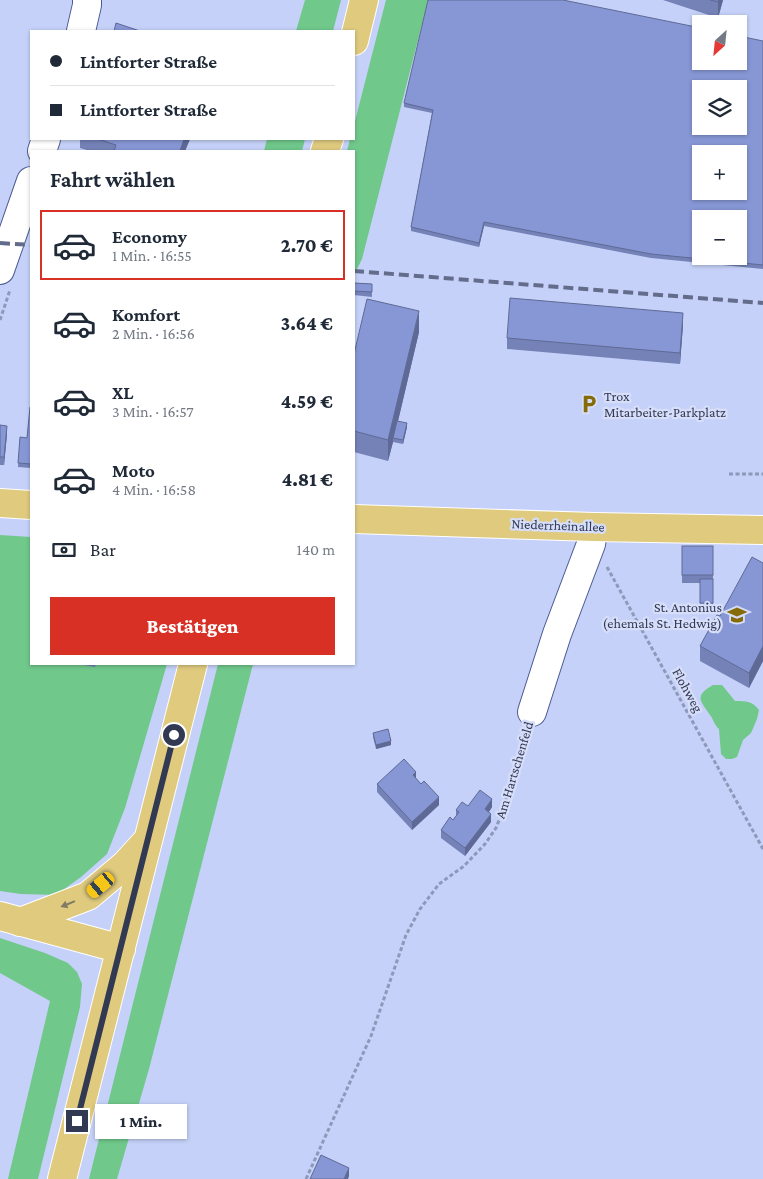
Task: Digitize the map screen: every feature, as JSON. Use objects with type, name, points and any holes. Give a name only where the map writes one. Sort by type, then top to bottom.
[{"type":"main road","points":[[355,37],[364,0]]},
{"type":"main road","points":[[0,503],[30,505]]},
{"type":"main road","name":"Niederrheinallee","points":[[355,519],[593,535],[763,530]]},
{"type":"main road","points":[[62,1179],[121,949],[146,842],[193,665]]},
{"type":"main road","points":[[10,919],[88,896],[125,864],[146,842]]},
{"type":"main road","points":[[10,919],[121,949]]},
{"type":"street","points":[[81,30],[87,0]]},
{"type":"street","points":[[0,270],[30,184]]},
{"type":"street","name":"Am Hartschenfeld","points":[[532,712],[557,634],[593,535]]},
{"type":"path","points":[[729,474],[763,474]]},
{"type":"path","name":"Flohweg","points":[[593,535],[602,559],[763,849]]},
{"type":"path","name":"Am Hartschenfeld","points":[[306,1179],[371,1036],[406,935],[420,909],[439,884],[464,866],[485,844],[496,828],[532,712]]},
{"type":"green space","points":[[305,0],[341,0],[333,30],[296,30]]},
{"type":"green space","points":[[386,0],[429,0],[362,259],[355,273],[355,150],[347,150],[350,140],[355,140],[355,121]]},
{"type":"green space","points":[[267,140],[305,140],[302,150],[264,150]]},
{"type":"green space","points":[[0,535],[30,537],[30,665],[167,665],[125,808],[107,854],[81,877],[56,895],[0,891]]},
{"type":"green space","points":[[218,665],[253,665],[149,1069],[117,1179],[89,1179]]},
{"type":"green space","points":[[713,685],[722,685],[735,701],[749,702],[759,710],[751,733],[743,740],[737,757],[732,759],[726,759],[721,754],[719,729],[702,702],[701,695]]},
{"type":"green space","points":[[0,938],[68,963],[77,972],[82,984],[80,1007],[38,1179],[8,1179],[50,1001],[0,973]]},
{"type":"building","points":[[428,0],[563,0],[692,26],[692,70],[748,70],[748,38],[763,41],[763,265],[747,263],[747,210],[692,210],[692,258],[651,254],[484,222],[479,243],[411,227],[433,110],[404,103]]},
{"type":"building","points":[[116,23],[137,30],[114,30]]},
{"type":"building","points":[[101,140],[184,140],[180,150],[114,150],[116,145]]},
{"type":"building","points":[[355,283],[372,284],[372,292],[355,291]]},
{"type":"building","points":[[510,298],[683,313],[680,353],[507,338]]},
{"type":"building","points":[[367,299],[419,311],[388,440],[355,431],[355,350]]},
{"type":"building","points":[[30,407],[30,464],[18,463],[20,437],[27,438]]},
{"type":"building","points":[[397,421],[407,423],[403,440],[393,438]]},
{"type":"building","points":[[0,425],[7,426],[4,457],[0,457]]},
{"type":"building","points":[[682,546],[713,546],[713,575],[682,575]]},
{"type":"building","points":[[752,557],[763,563],[763,646],[749,673],[700,646],[717,615],[720,616]]},
{"type":"building","points":[[700,579],[713,579],[713,603],[700,603]]},
{"type":"building","points":[[388,729],[391,741],[376,745],[373,733]]},
{"type":"building","points":[[404,759],[416,772],[413,775],[421,784],[424,781],[439,797],[412,822],[377,784]]},
{"type":"building","points":[[480,790],[492,799],[485,809],[491,814],[465,848],[441,830],[450,817],[453,820],[459,812],[456,810],[462,802],[468,806]]},
{"type":"building","points":[[321,1155],[349,1168],[344,1179],[310,1179]]},
{"type":"railway","points":[[0,243],[30,245]]},
{"type":"railway","points":[[355,271],[763,303]]},
{"type":"place","name":"Trox Mitarbeiter-Parkplatz","points":[[589,404]]},
{"type":"place","name":"St. Antonius (ehemals St. Hedwig)","points":[[737,615]]},
{"type":"route","points":[[77,1121],[174,735]]}]
